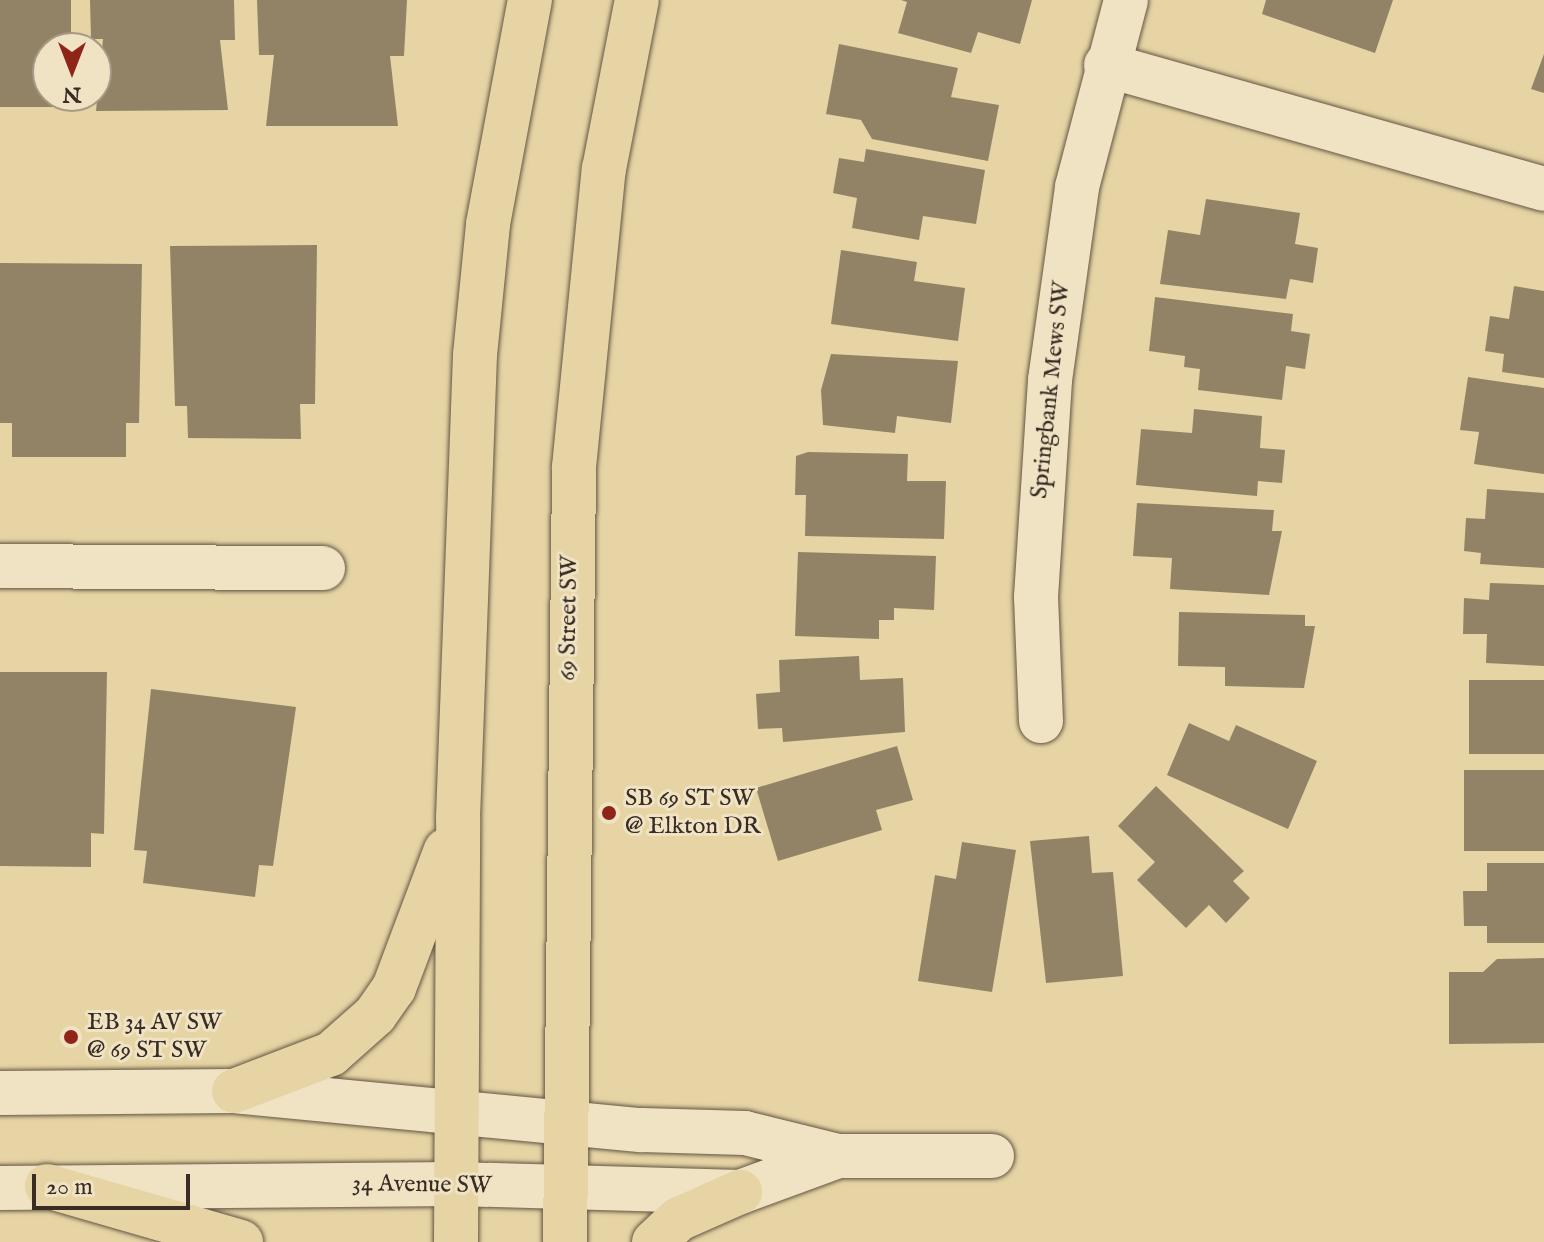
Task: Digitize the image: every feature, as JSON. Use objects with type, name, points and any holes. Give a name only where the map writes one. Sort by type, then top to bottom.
[{"type":"main road","points":[[456,1242],[458,818],[475,355],[488,224],[530,0]]},
{"type":"main road","name":"69 Street SW","points":[[565,1242],[576,435],[604,169],[637,0]]},
{"type":"main road","points":[[234,1091],[331,1054],[375,1015],[394,988],[458,818]]},
{"type":"main road","points":[[47,1186],[241,1242]]},
{"type":"main road","points":[[654,1242],[679,1219],[740,1192]]},
{"type":"street","name":"Springbank Mews SW","points":[[1041,721],[1042,455],[1064,262],[1106,65],[1126,0]]},
{"type":"street","points":[[1106,65],[1544,189]]},
{"type":"street","points":[[0,566],[323,568]]},
{"type":"street","name":"34 Avenue SW","points":[[0,1093],[234,1091],[745,1133],[838,1156],[992,1156]]},
{"type":"street","name":"34 Avenue SW","points":[[0,1188],[456,1184],[740,1192],[838,1156]]},
{"type":"building","points":[[0,0],[71,0],[71,32],[32,32],[32,107],[0,107]]},
{"type":"building","points":[[90,0],[234,0],[235,40],[220,40],[228,110],[112,111],[112,32],[91,32]]},
{"type":"building","points":[[257,0],[407,0],[404,56],[390,56],[398,126],[266,126],[274,55],[259,55]]},
{"type":"building","points":[[901,0],[1032,0],[1020,44],[978,32],[971,53],[898,33],[907,2]]},
{"type":"building","points":[[1266,0],[1393,0],[1375,53],[1262,14]]},
{"type":"building","points":[[839,44],[958,68],[951,97],[999,105],[988,161],[872,139],[861,120],[826,114]]},
{"type":"building","points":[[1544,54],[1544,93],[1531,89]]},
{"type":"building","points":[[866,149],[985,170],[976,224],[923,216],[919,240],[852,228],[857,198],[833,193],[839,158],[864,162]]},
{"type":"building","points":[[1206,199],[1300,213],[1295,244],[1318,248],[1313,283],[1290,279],[1286,299],[1160,284],[1168,230],[1200,235]]},
{"type":"building","points":[[317,245],[315,404],[300,404],[301,439],[188,438],[187,406],[175,406],[170,246]]},
{"type":"building","points":[[841,250],[917,262],[914,281],[965,288],[958,341],[831,324]]},
{"type":"building","points":[[0,263],[142,264],[139,423],[126,423],[126,457],[12,457],[12,423],[0,423]]},
{"type":"building","points":[[1514,286],[1544,291],[1544,378],[1502,372],[1504,354],[1485,351],[1490,316],[1509,319]]},
{"type":"building","points":[[1155,297],[1293,314],[1291,331],[1310,334],[1305,369],[1286,366],[1282,400],[1198,390],[1200,369],[1184,367],[1185,356],[1149,351]]},
{"type":"building","points":[[831,354],[958,361],[951,423],[897,416],[895,433],[823,425],[821,390]]},
{"type":"building","points":[[1468,377],[1544,388],[1544,474],[1474,464],[1479,432],[1460,430]]},
{"type":"building","points":[[1194,409],[1262,416],[1260,448],[1285,450],[1282,483],[1258,481],[1257,496],[1136,485],[1141,429],[1192,433]]},
{"type":"building","points":[[808,452],[908,454],[907,481],[946,481],[944,539],[805,536],[806,495],[795,495],[796,456]]},
{"type":"building","points":[[1487,489],[1544,493],[1544,568],[1480,564],[1481,553],[1464,551],[1466,518],[1485,519]]},
{"type":"building","points":[[1137,503],[1274,510],[1272,531],[1282,531],[1269,595],[1170,589],[1172,558],[1133,556]]},
{"type":"building","points":[[798,552],[936,556],[934,610],[894,608],[894,620],[879,620],[879,639],[795,636]]},
{"type":"building","points":[[1490,583],[1544,585],[1544,666],[1486,663],[1487,634],[1463,634],[1464,598],[1489,600]]},
{"type":"building","points":[[1179,612],[1305,615],[1305,626],[1315,626],[1304,688],[1225,686],[1225,667],[1178,666]]},
{"type":"building","points":[[859,656],[860,680],[903,678],[905,732],[783,742],[782,728],[758,729],[756,694],[780,692],[779,660]]},
{"type":"building","points":[[0,672],[107,672],[104,834],[91,833],[91,867],[0,866]]},
{"type":"building","points":[[1469,680],[1544,680],[1544,754],[1469,754]]},
{"type":"building","points":[[151,689],[296,707],[273,866],[259,865],[255,897],[143,883],[147,851],[134,850]]},
{"type":"building","points":[[1189,723],[1229,741],[1236,725],[1317,761],[1288,829],[1167,775]]},
{"type":"building","points":[[897,746],[913,800],[876,810],[882,830],[778,861],[756,788]]},
{"type":"building","points":[[1464,770],[1544,770],[1544,851],[1464,851]]},
{"type":"building","points":[[1156,786],[1244,871],[1233,881],[1250,898],[1226,923],[1209,905],[1186,928],[1137,880],[1155,862],[1118,826]]},
{"type":"building","points":[[1089,836],[1092,873],[1113,872],[1123,976],[1046,983],[1030,841]]},
{"type":"building","points":[[962,842],[1016,850],[992,992],[918,981],[935,875],[956,879]]},
{"type":"building","points":[[1487,863],[1544,863],[1544,943],[1487,943],[1487,926],[1464,926],[1463,891],[1487,891]]},
{"type":"building","points":[[1544,958],[1544,1043],[1449,1044],[1449,972],[1483,972],[1497,959]]},
{"type":"place","name":"SB 69 ST SW @ Elkton DR","points":[[609,813]]},
{"type":"place","name":"EB 34 AV SW @ 69 ST SW","points":[[71,1037]]}]
